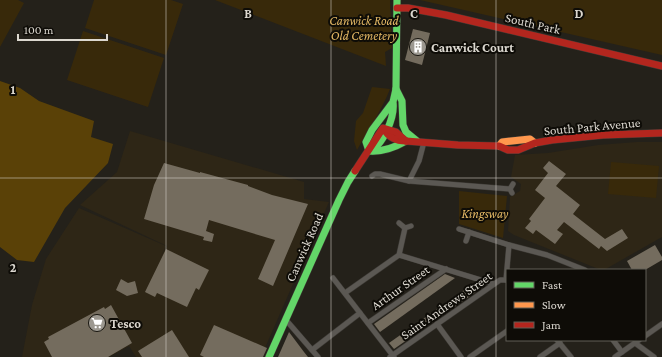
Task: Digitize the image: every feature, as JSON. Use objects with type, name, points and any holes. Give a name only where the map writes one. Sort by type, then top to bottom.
[{"type":"main road","name":"Canwick Road","points":[[369,151],[366,142],[372,130],[393,102],[396,89],[397,0]]},
{"type":"main road","name":"South Park","points":[[397,8],[408,8],[446,15],[662,66]]},
{"type":"main road","points":[[396,89],[402,101],[403,125],[406,132],[420,142]]},
{"type":"main road","name":"Canwick Road","points":[[269,357],[339,200],[348,182],[369,151],[371,145],[385,129],[394,111],[393,102]]},
{"type":"main road","points":[[369,151],[381,152],[398,146],[406,141],[401,134],[385,129],[383,116]]},
{"type":"main road","name":"South Park Avenue","points":[[406,141],[498,146],[508,150],[522,149],[535,143],[602,135],[662,133]]},
{"type":"street","points":[[409,181],[419,161],[420,142]]},
{"type":"street","points":[[372,176],[375,174],[380,174],[409,181],[511,189]]},
{"type":"street","points":[[399,223],[405,228]]},
{"type":"street","points":[[405,228],[411,226]]},
{"type":"street","points":[[345,293],[398,255],[405,228]]},
{"type":"street","points":[[459,229],[547,255],[582,269]]},
{"type":"street","points":[[466,241],[469,232]]},
{"type":"street","name":"Saint Andrews Street","points":[[507,269],[509,245]]},
{"type":"street","points":[[398,255],[494,284]]},
{"type":"street","name":"Arthur Street","points":[[368,323],[446,269]]},
{"type":"street","points":[[333,278],[392,356]]},
{"type":"street","name":"Saint Andrews Street","points":[[392,356],[500,280],[506,281]]},
{"type":"street","points":[[312,350],[360,313]]},
{"type":"street","points":[[286,320],[318,357]]},
{"type":"street","points":[[437,324],[461,357]]},
{"type":"street","points":[[646,335],[662,324]]},
{"type":"street","points":[[470,357],[506,332]]},
{"type":"street","points":[[614,341],[622,352]]},
{"type":"street","points":[[615,357],[637,341],[654,357]]},
{"type":"street","points":[[540,357],[558,342],[571,357]]},
{"type":"shaded area","points":[[0,81],[20,88],[39,101],[94,121],[91,137],[113,144],[108,163],[65,208],[34,262],[17,260],[0,247]]},
{"type":"shaded area","points":[[130,131],[304,182],[304,199],[329,202],[261,357],[136,357],[129,346],[109,357],[22,357],[32,305],[46,259],[79,208],[166,246],[160,258],[167,246],[80,205],[117,172]]},
{"type":"shaded area","points":[[662,142],[662,237],[606,269],[599,269],[514,235],[508,231],[510,197],[520,191],[521,184],[511,177],[515,155],[548,153],[598,145]]},
{"type":"green space","points":[[0,0],[18,0],[24,3],[0,47]]},
{"type":"green space","points":[[94,0],[171,0],[183,4],[166,55],[85,28]]},
{"type":"green space","name":"Canwick Road Old Cemetery","points":[[215,0],[390,0],[392,48],[385,52],[386,66]]},
{"type":"green space","points":[[420,0],[662,0],[662,55]]},
{"type":"green space","points":[[83,31],[164,58],[148,107],[67,80]]},
{"type":"green space","points":[[372,87],[390,89],[379,112],[357,150],[354,141],[356,121],[363,113]]},
{"type":"green space","points":[[611,162],[659,166],[656,198],[608,194]]},
{"type":"green space","name":"Kingsway","points":[[459,191],[507,196],[503,238],[459,224]]},
{"type":"building","name":"Canwick Court","points":[[413,29],[430,33],[422,65],[405,60]]},
{"type":"building","points":[[549,161],[566,174],[556,186],[580,205],[573,214],[605,239],[622,229],[628,238],[607,251],[601,246],[599,249],[564,222],[557,230],[563,234],[555,244],[536,230],[533,234],[525,228],[531,221],[529,219],[545,198],[535,190],[548,173],[543,168]]},
{"type":"building","points":[[164,163],[248,185],[272,195],[308,204],[273,286],[258,279],[275,240],[209,220],[206,231],[214,234],[212,242],[203,240],[204,237],[144,219],[154,185]]},
{"type":"building","points":[[655,245],[662,257],[662,260],[646,269],[631,269],[627,261]]},
{"type":"building","points":[[166,249],[209,270],[199,290],[196,288],[187,307],[157,293],[155,297],[145,292]]},
{"type":"building","points":[[445,274],[455,278],[380,332],[374,324]]},
{"type":"building","points":[[121,279],[128,283],[135,281],[138,293],[127,296],[116,290]]},
{"type":"building","points":[[474,283],[483,287],[394,349],[389,343]]},
{"type":"building","name":"Tesco","points":[[111,305],[132,343],[108,357],[52,357],[44,342],[49,339],[48,337],[104,307],[105,309]]},
{"type":"building","points":[[214,325],[267,348],[263,357],[204,357],[200,355]]},
{"type":"building","points":[[172,330],[189,357],[142,357],[138,351]]},
{"type":"building","points":[[289,332],[304,352],[308,357],[278,357]]},
{"type":"traffic: fast","points":[[393,102],[392,115],[387,130],[379,143],[369,151],[366,142],[372,130],[393,102],[396,89],[397,0]]},
{"type":"traffic: fast","points":[[396,89],[402,101],[403,125],[406,132],[417,141]]},
{"type":"traffic: fast","points":[[369,151],[388,149],[406,141]]},
{"type":"traffic: fast","points":[[269,357],[339,200],[355,171]]},
{"type":"traffic: slow","points":[[499,146],[502,142],[530,139],[535,143]]},
{"type":"traffic: jam","points":[[397,8],[408,8],[446,15],[662,66]]},
{"type":"traffic: jam","points":[[355,171],[383,128],[396,132],[406,141]]},
{"type":"traffic: jam","points":[[384,129],[388,135],[393,138],[406,141]]},
{"type":"traffic: jam","points":[[406,141],[458,145],[499,146],[508,150],[518,150],[535,143],[552,140],[603,135],[662,133]]},
{"type":"place","name":"Canwick Court","points":[[418,47]]},
{"type":"place","name":"Tesco","points":[[97,323]]}]
